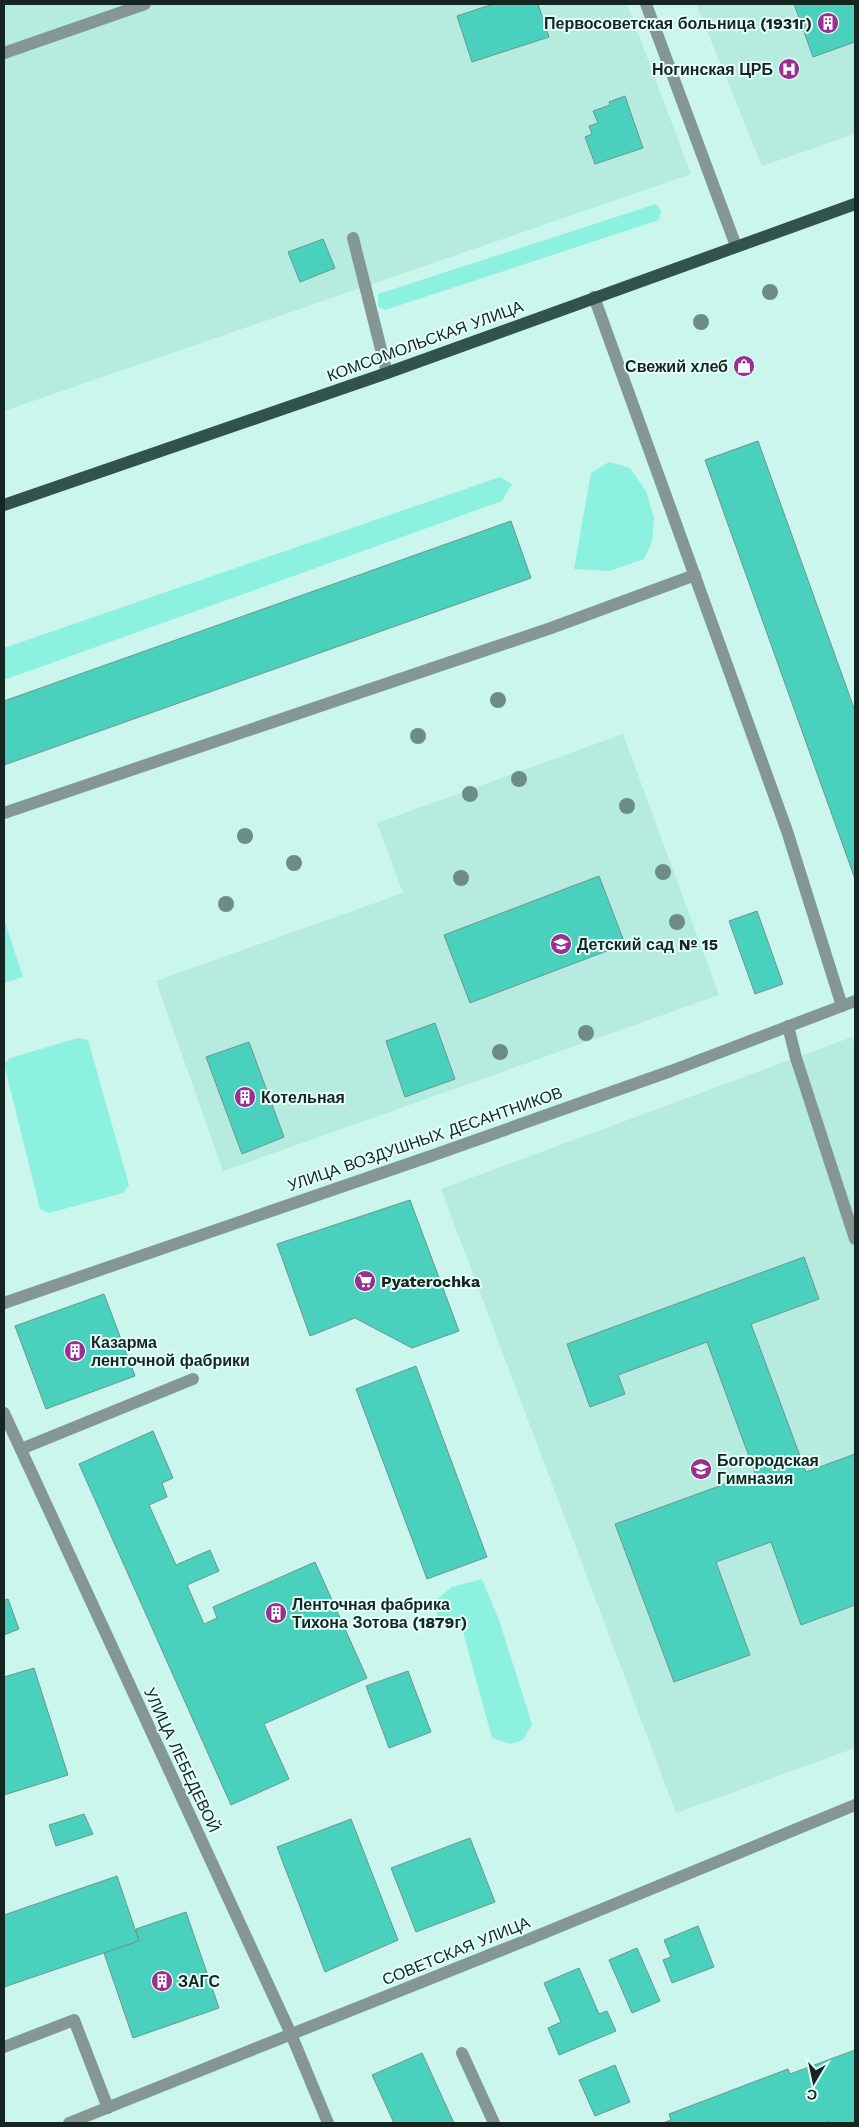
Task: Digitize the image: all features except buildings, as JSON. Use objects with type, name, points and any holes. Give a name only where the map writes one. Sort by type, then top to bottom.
[{"type":"main road","name":"КОМСОМОЛЬСКАЯ УЛИЦА","points":[[4,505],[387,373],[855,204]]},
{"type":"street","points":[[4,53],[145,4]]},
{"type":"street","points":[[646,4],[736,246]]},
{"type":"street","points":[[353,238],[387,373]]},
{"type":"street","points":[[594,297],[787,831],[842,1006]]},
{"type":"street","points":[[4,813],[524,638],[695,576]]},
{"type":"street","name":"УЛИЦА ВОЗДУШНЫХ ДЕСАНТНИКОВ","points":[[4,1303],[671,1071],[855,1001]]},
{"type":"street","points":[[788,1026],[796,1058],[855,1239]]},
{"type":"street","points":[[21,1449],[193,1379]]},
{"type":"street","name":"УЛИЦА ЛЕБЕДЕВОЙ","points":[[4,1412],[291,2034],[328,2123]]},
{"type":"street","name":"СОВЕТСКАЯ УЛИЦА","points":[[69,2123],[527,1940],[855,1806]]},
{"type":"street","points":[[4,2047],[74,2020],[108,2108]]},
{"type":"street","points":[[462,2053],[494,2123]]},
{"type":"shaded area","points":[[4,4],[627,4],[691,174],[4,411]]},
{"type":"shaded area","name":"Ногинская ЦРБ","points":[[696,4],[855,4],[855,134],[762,166]]},
{"type":"shaded area","points":[[623,734],[719,995],[223,1171],[156,981],[403,893],[377,823]]},
{"type":"shaded area","name":"Богородская Гимназия","points":[[852,1037],[855,1047],[855,1748],[676,1813],[441,1189]]},
{"type":"green space","points":[[656,204],[661,211],[659,220],[385,310],[378,306],[378,294]]},
{"type":"green space","points":[[609,462],[630,468],[646,491],[654,518],[652,542],[644,559],[609,571],[574,569],[591,473]]},
{"type":"green space","points":[[500,477],[512,484],[502,501],[4,680],[4,648]]},
{"type":"green space","points":[[4,919],[23,977],[4,983]]},
{"type":"green space","points":[[78,1038],[88,1040],[129,1185],[123,1193],[49,1213],[40,1209],[4,1064],[10,1058]]},
{"type":"green space","points":[[482,1579],[499,1620],[532,1724],[523,1740],[511,1744],[492,1738],[463,1632],[437,1616],[437,1599],[452,1587]]},
{"type":"place","name":"Первосоветская больница (1931г)","points":[[828,23]]},
{"type":"place","name":"Ногинская ЦРБ","points":[[789,69]]},
{"type":"place","name":"Свежий хлеб","points":[[744,366]]},
{"type":"place","name":"Детский сад № 15","points":[[561,944]]},
{"type":"place","name":"Котельная","points":[[245,1097]]},
{"type":"place","name":"Pyaterochka","points":[[365,1281]]},
{"type":"place","name":"Казарма ленточной фабрики","points":[[75,1351]]},
{"type":"place","name":"Богородская Гимназия","points":[[701,1469]]},
{"type":"place","name":"Ленточная фабрика Тихона Зотова (1879г)","points":[[276,1613]]},
{"type":"place","name":"ЗАГС","points":[[162,1981]]}]
